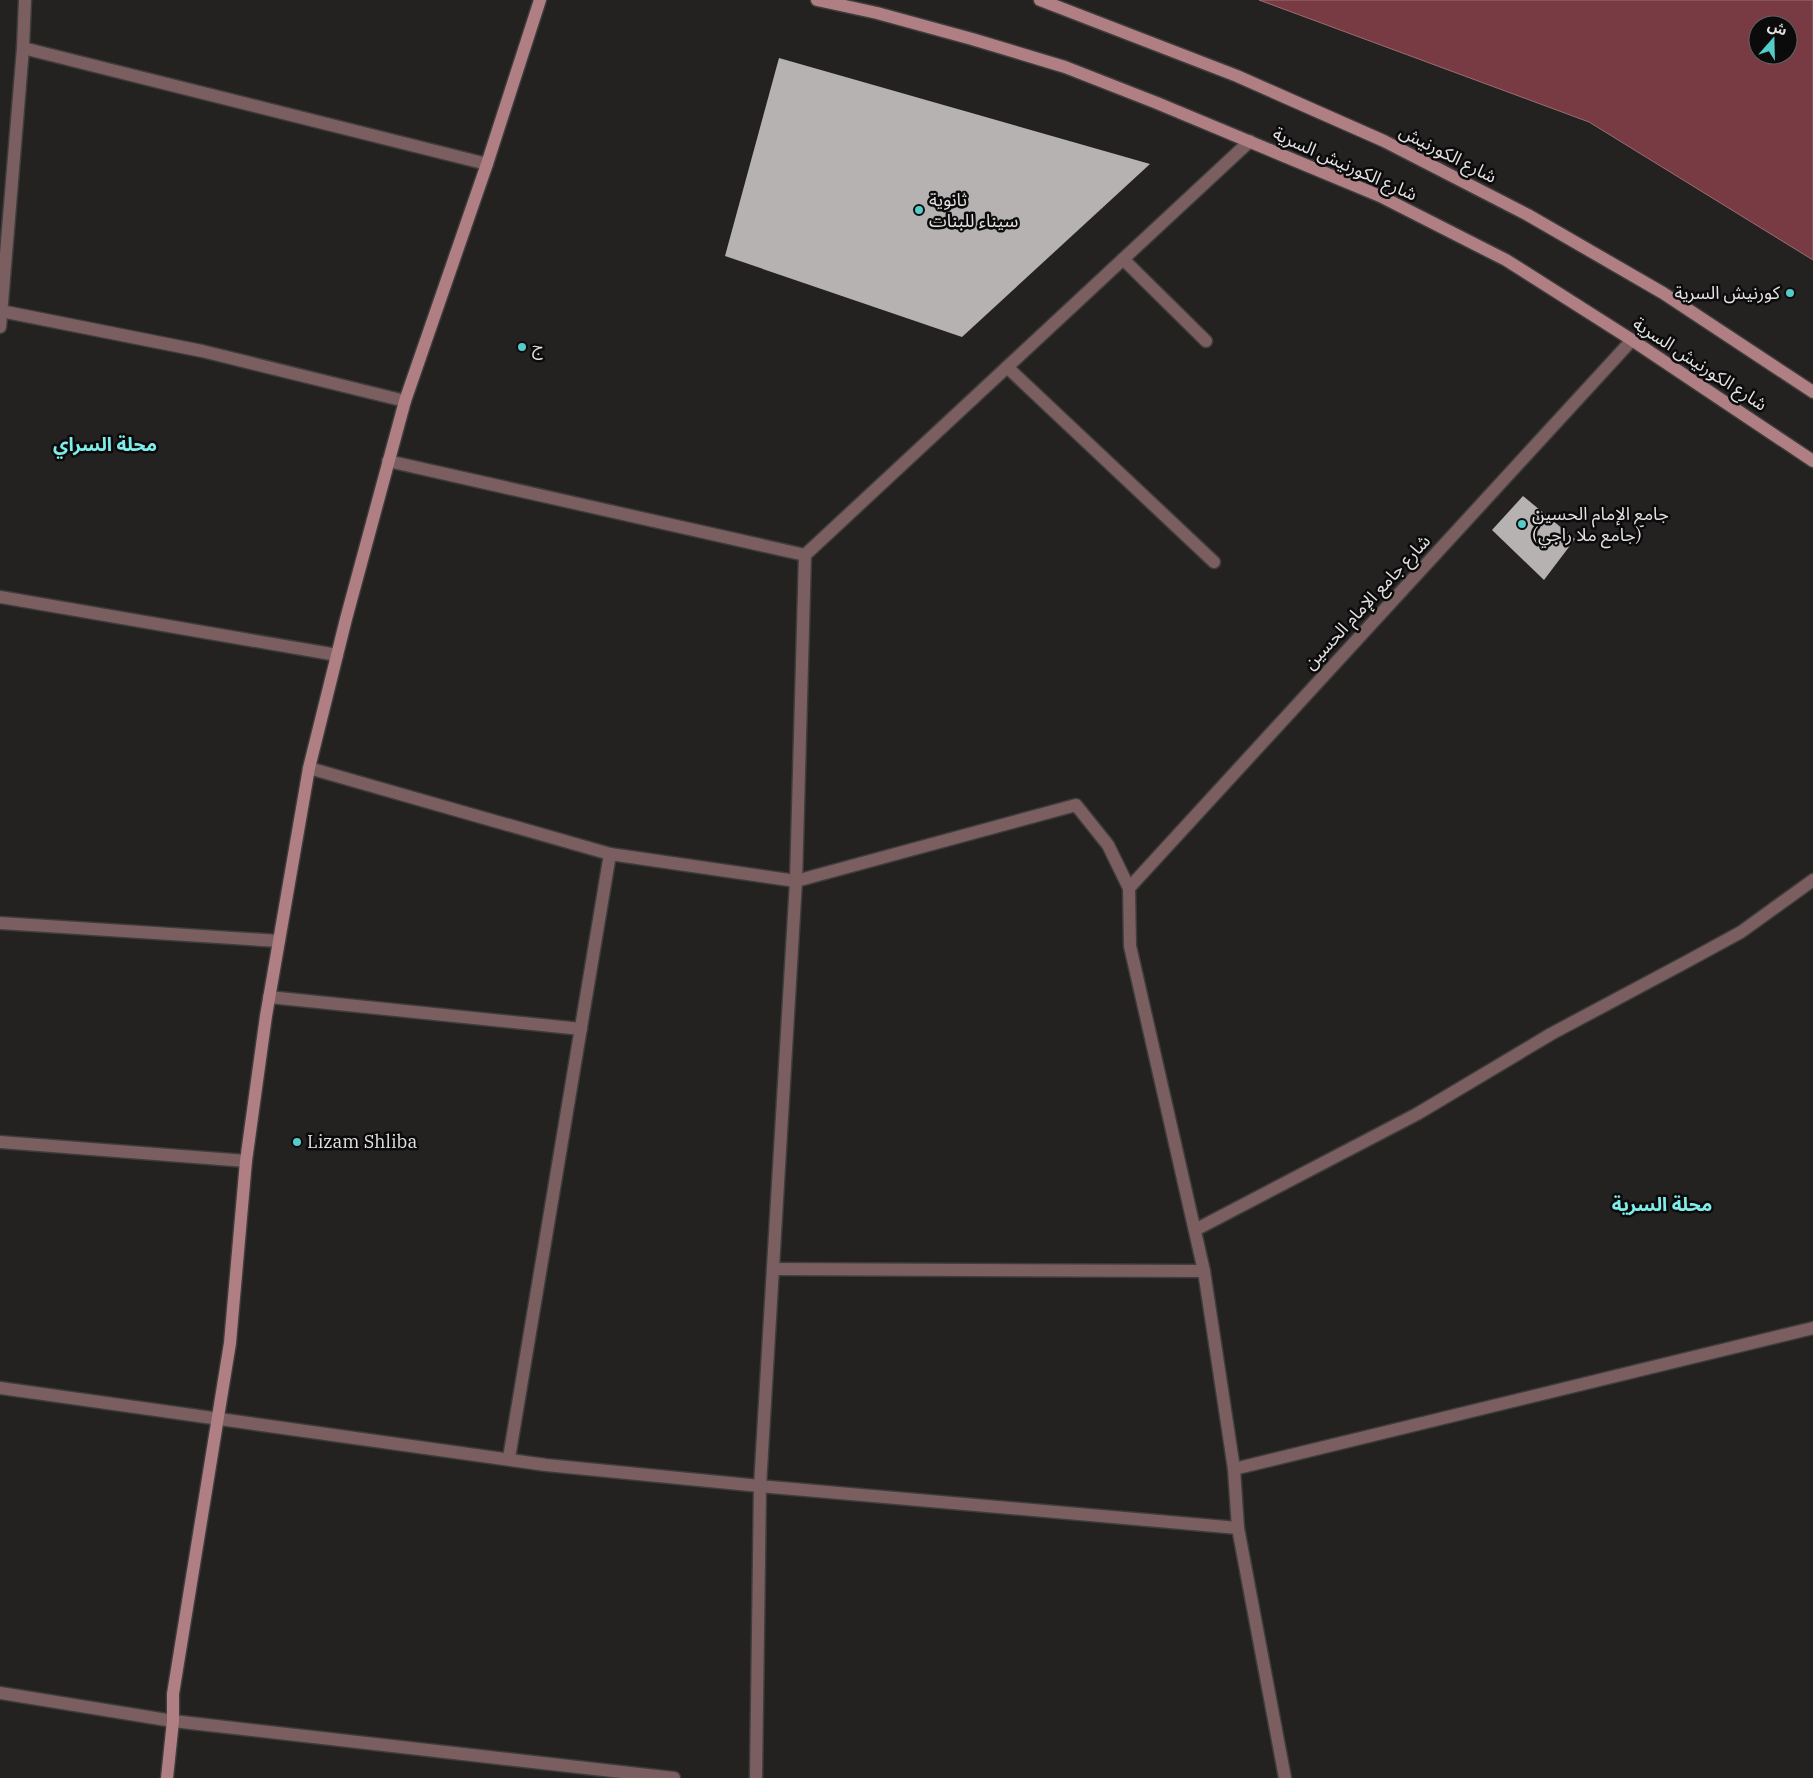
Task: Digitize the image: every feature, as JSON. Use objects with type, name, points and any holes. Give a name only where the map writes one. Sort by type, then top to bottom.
[{"type":"main road","points":[[167,1778],[173,1694],[230,1342],[246,1161],[270,997],[309,768],[337,655],[405,401],[487,164],[540,0]]},
{"type":"main road","name":"شارع الكورنيش السرية","points":[[817,0],[877,13],[972,38],[1066,67],[1380,196],[1506,260],[1632,340],[1813,461]]},
{"type":"main road","name":"شارع الكورنيش","points":[[1040,0],[1237,76],[1384,141],[1528,215],[1646,283],[1813,392]]},
{"type":"street","points":[[0,326],[23,48],[25,0]]},
{"type":"street","points":[[23,48],[487,164]]},
{"type":"street","points":[[756,1778],[760,1486],[796,881],[805,555],[1250,141]]},
{"type":"street","points":[[1123,259],[1206,341]]},
{"type":"street","points":[[1,311],[202,351],[405,401]]},
{"type":"street","name":"شارع جامع الإمام الحسين","points":[[1129,888],[1632,340]]},
{"type":"street","points":[[1007,367],[1214,562]]},
{"type":"street","points":[[388,461],[805,555]]},
{"type":"street","points":[[0,597],[337,655]]},
{"type":"street","points":[[309,768],[610,854],[796,881],[1076,805],[1108,845],[1129,888],[1130,946],[1204,1271],[1234,1469],[1238,1528],[1284,1778]]},
{"type":"street","points":[[509,1458],[610,854]]},
{"type":"street","points":[[1195,1230],[1417,1114],[1551,1034],[1741,932],[1812,883]]},
{"type":"street","points":[[0,923],[279,941]]},
{"type":"street","points":[[270,997],[581,1029]]},
{"type":"street","points":[[0,1142],[246,1161]]},
{"type":"street","points":[[773,1269],[1204,1271]]},
{"type":"street","points":[[1234,1469],[1813,1328]]},
{"type":"street","points":[[0,1388],[509,1458],[546,1465],[760,1486],[1238,1528]]},
{"type":"street","points":[[0,1693],[172,1721],[674,1778]]},
{"type":"shaded area","points":[[1259,0],[1813,0],[1813,260],[1589,122]]},
{"type":"building","name":"ثانوية سيناء للبنات","points":[[779,58],[1150,164],[962,337],[725,256]]},
{"type":"building","points":[[1523,496],[1575,539],[1544,580],[1492,530]]},
{"type":"place","name":"ثانوية سيناء للبنات","points":[[919,210]]},
{"type":"place","name":"كورنيش السرية","points":[[1790,293]]},
{"type":"place","name":"ج","points":[[522,347]]},
{"type":"place","name":"جامع الإمام الحسين (جامع ملا راجي)","points":[[1522,524]]},
{"type":"place","name":"Lizam Shliba","points":[[297,1142]]},
{"type":"district","name":"محلة السراي","points":[[105,444]]},
{"type":"district","name":"محلة السرية","points":[[1662,1204]]}]
